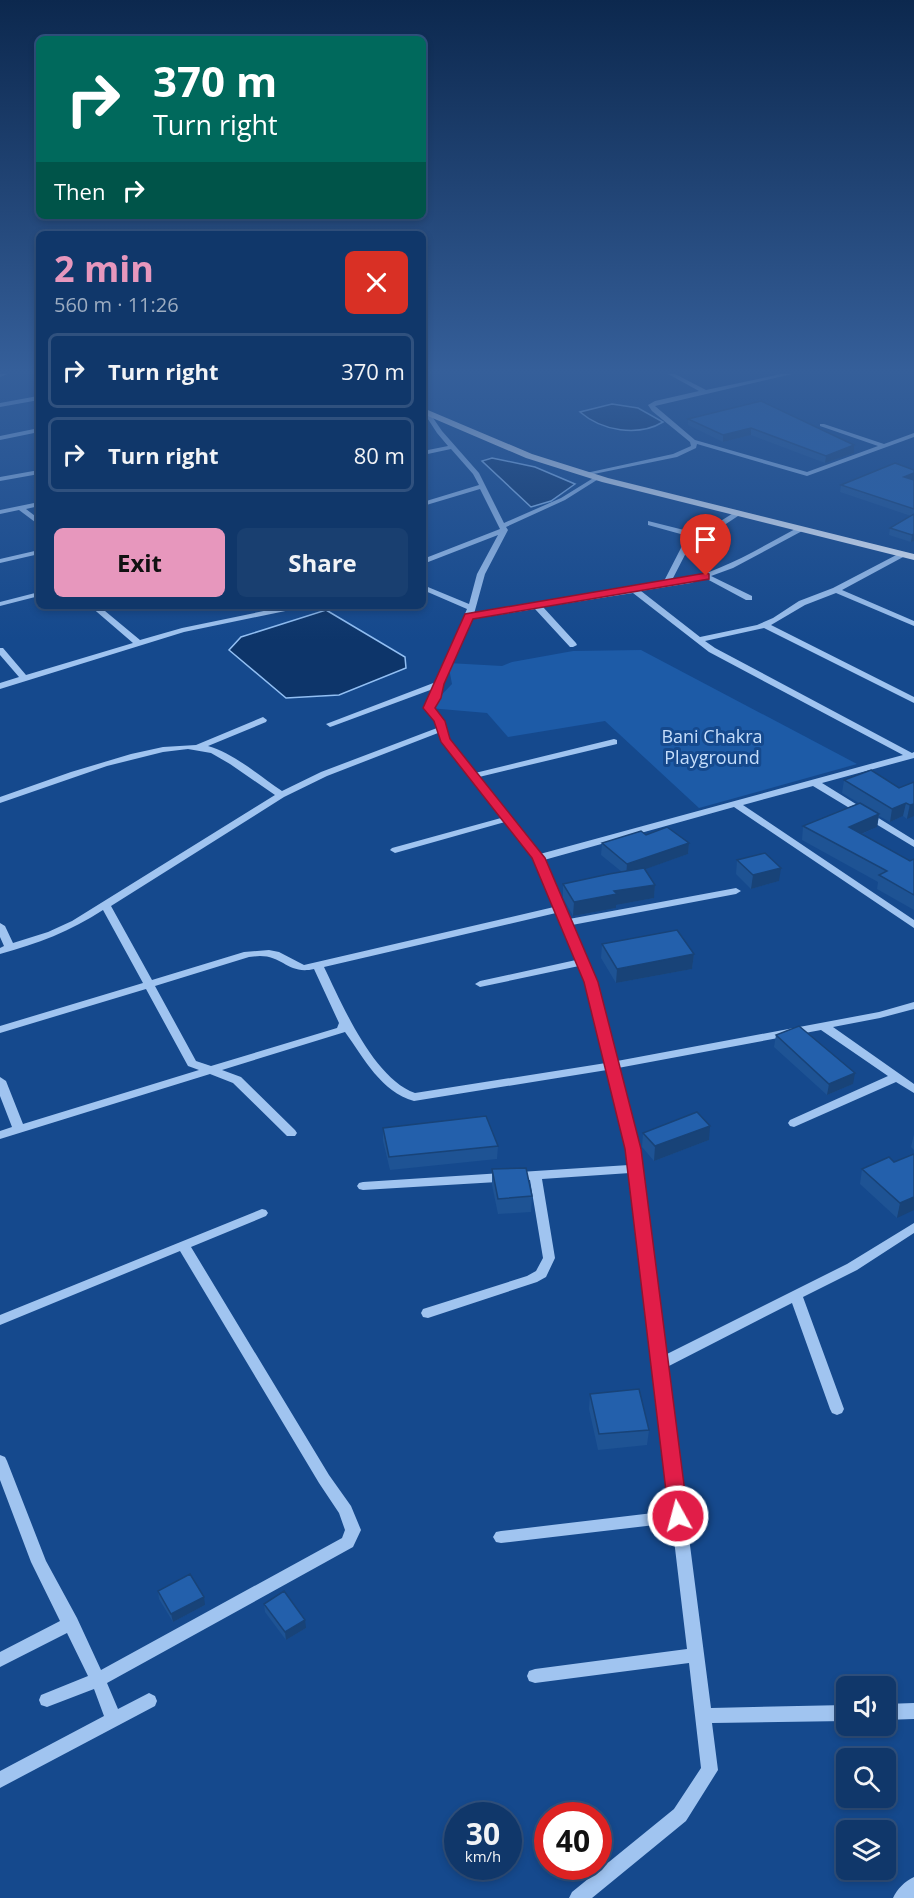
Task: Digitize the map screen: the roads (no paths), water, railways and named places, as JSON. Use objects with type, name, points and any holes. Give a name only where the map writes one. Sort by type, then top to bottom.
[{"type":"main road","points":[[549,463],[586,475],[735,514],[914,557]]},
{"type":"street","points":[[467,463],[476,473],[503,528]]},
{"type":"street","points":[[586,475],[644,463]]},
{"type":"street","points":[[768,463],[807,474],[839,463]]},
{"type":"street","points":[[0,479],[36,473]]},
{"type":"street","points":[[426,561],[563,499],[597,478]]},
{"type":"street","points":[[426,502],[483,486]]},
{"type":"street","points":[[0,512],[36,505]]},
{"type":"street","points":[[20,508],[36,521]]},
{"type":"street","points":[[666,585],[685,548],[735,514]]},
{"type":"street","points":[[651,523],[701,537]]},
{"type":"street","points":[[503,528],[481,574],[470,612],[438,684],[436,698],[429,708],[439,721],[445,740],[538,858],[591,982],[636,1168],[710,1770],[680,1815],[578,1898]]},
{"type":"street","points":[[426,589],[470,612],[537,606],[666,585],[706,576],[800,530]]},
{"type":"street","points":[[0,561],[36,554]]},
{"type":"street","points":[[698,640],[765,625],[802,603],[836,590],[902,554]]},
{"type":"street","points":[[706,576],[750,598]]},
{"type":"street","points":[[634,590],[712,650],[912,755]]},
{"type":"street","points":[[836,590],[914,624]]},
{"type":"street","points":[[0,604],[36,595]]},
{"type":"street","points":[[537,606],[573,645]]},
{"type":"street","points":[[98,609],[136,642]]},
{"type":"street","points":[[0,686],[136,642],[207,624],[284,609]]},
{"type":"street","points":[[765,625],[914,700]]},
{"type":"street","points":[[0,650],[24,678]]},
{"type":"street","points":[[330,724],[438,684]]},
{"type":"street","points":[[195,748],[263,720]]},
{"type":"street","points":[[0,926],[5,950],[52,934],[106,906],[280,795],[324,774],[441,729]]},
{"type":"street","points":[[473,776],[614,742]]},
{"type":"street","points":[[0,800],[43,784],[162,749],[195,748],[207,748],[216,752],[280,795]]},
{"type":"street","points":[[538,858],[912,755]]},
{"type":"street","points":[[815,783],[914,844]]},
{"type":"street","points":[[735,804],[914,925]]},
{"type":"street","points":[[395,850],[507,819]]},
{"type":"street","points":[[566,923],[736,891]]},
{"type":"street","points":[[106,906],[192,1063],[237,1080],[291,1133]]},
{"type":"street","points":[[0,1030],[248,954],[266,951],[279,954],[294,966],[304,968],[560,909]]},
{"type":"street","points":[[480,984],[583,962]]},
{"type":"street","points":[[318,965],[345,1023],[389,1083],[404,1095],[414,1097],[612,1066],[823,1026],[914,1005]]},
{"type":"street","points":[[0,1135],[208,1070],[327,1036],[341,1030],[345,1023]]},
{"type":"street","points":[[823,1026],[914,1089]]},
{"type":"street","points":[[794,1123],[896,1077]]},
{"type":"street","points":[[0,1081],[19,1129]]},
{"type":"street","points":[[363,1186],[636,1168]]},
{"type":"street","points":[[428,1313],[541,1274],[549,1258],[535,1175]]},
{"type":"street","points":[[0,1320],[262,1213]]},
{"type":"street","points":[[660,1364],[852,1267],[914,1227]]},
{"type":"street","points":[[47,1700],[98,1680],[348,1542],[353,1530],[346,1510],[324,1479],[183,1245]]},
{"type":"street","points":[[796,1295],[837,1409]]},
{"type":"street","points":[[2,1471],[39,1562],[71,1623],[114,1720]]},
{"type":"street","points":[[501,1537],[678,1516]]},
{"type":"street","points":[[0,1660],[71,1623]]},
{"type":"street","points":[[536,1676],[696,1655]]},
{"type":"street","points":[[0,1780],[149,1701]]},
{"type":"street","points":[[896,1712],[914,1711]]},
{"type":"street","points":[[703,1716],[836,1713]]},
{"type":"street","points":[[902,1898],[914,1886]]},
{"type":"park label","name":"Bani Chakra Playground","points":[[712,747]]}]
